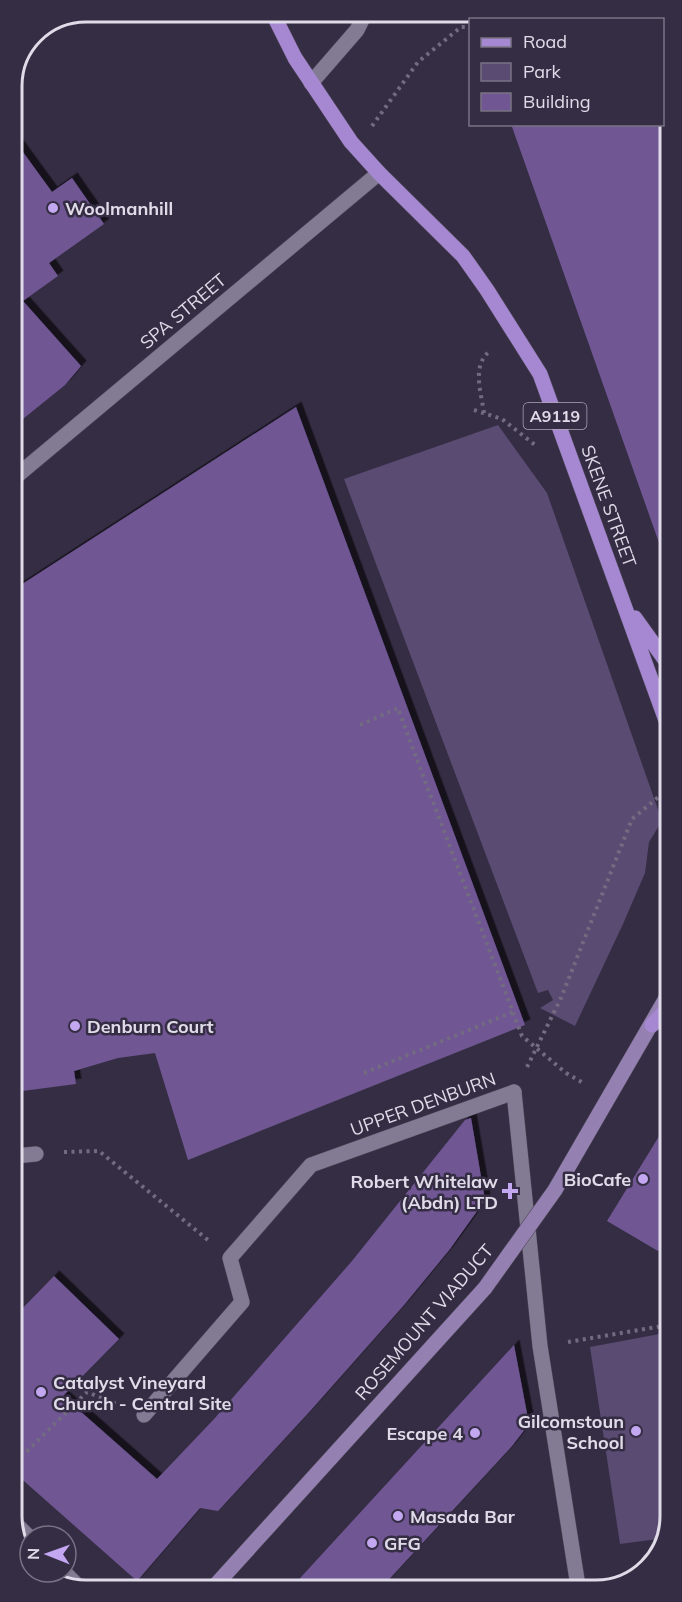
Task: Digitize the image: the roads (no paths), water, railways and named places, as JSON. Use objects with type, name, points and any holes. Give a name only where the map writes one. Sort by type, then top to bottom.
[{"type":"main road","name":"A9119","points":[[277,22],[295,58],[351,142],[379,172]]},
{"type":"main road","name":"SKENE STREET","points":[[379,172],[463,256],[540,374],[660,704]]},
{"type":"main road","points":[[618,590],[633,616],[660,653]]},
{"type":"main road","points":[[652,1025],[660,1017]]},
{"type":"street","points":[[311,83],[357,30],[361,23]]},
{"type":"street","name":"SPA STREET","points":[[23,471],[379,172]]},
{"type":"street","name":"ROSEMOUNT VIADUCT","points":[[221,1579],[485,1288],[555,1190],[660,1010]]},
{"type":"street","name":"UPPER DENBURN","points":[[144,1415],[242,1302],[230,1258],[311,1165],[514,1092],[540,1346],[577,1580]]},
{"type":"street","points":[[22,1155],[36,1154]]},
{"type":"place","name":"Woolmanhill","points":[[53,208]]},
{"type":"place","name":"Denburn Court","points":[[75,1026]]},
{"type":"place","name":"BioCafe","points":[[643,1179]]},
{"type":"place","name":"Robert Whitelaw (Abdn) LTD","points":[[510,1191]]},
{"type":"place","name":"Catalyst Vineyard Church - Central Site","points":[[41,1392]]},
{"type":"place","name":"Gilcomstoun School","points":[[636,1431]]},
{"type":"place","name":"Escape 4","points":[[475,1433]]},
{"type":"place","name":"Masada Bar","points":[[398,1516]]},
{"type":"place","name":"GFG","points":[[372,1543]]}]
